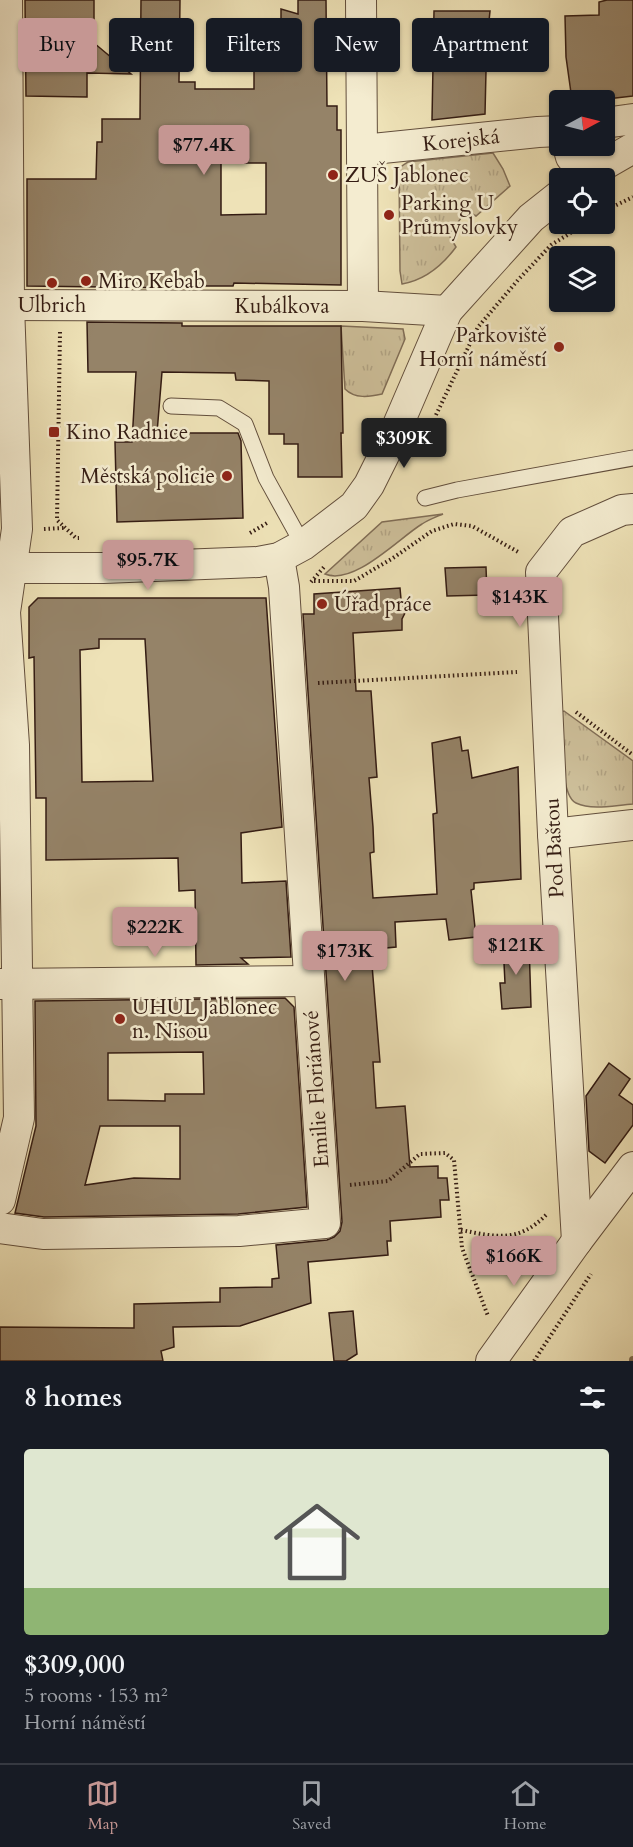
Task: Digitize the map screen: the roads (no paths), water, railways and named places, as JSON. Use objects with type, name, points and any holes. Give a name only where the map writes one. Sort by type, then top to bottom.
[{"type":"street","points":[[0,1200],[19,1118],[9,984],[5,612],[6,568],[17,529],[4,305],[7,0]]},
{"type":"street","points":[[362,0],[363,306]]},
{"type":"street","points":[[615,121],[633,119]]},
{"type":"street","name":"Korejská","points":[[363,150],[549,132]]},
{"type":"street","points":[[598,168],[633,148]]},
{"type":"street","points":[[6,568],[220,565],[258,562],[291,551],[354,506],[369,485],[392,439],[447,311],[531,218],[549,204]]},
{"type":"street","name":"Kubálkova","points":[[4,305],[363,306],[447,311]]},
{"type":"street","name":"Pod Baštou","points":[[577,1241],[553,834],[541,572],[572,532],[622,510],[633,508]]},
{"type":"street","name":"Emilie Floriánové","points":[[0,1228],[43,1234],[66,1234],[239,1231],[325,1223],[284,587],[291,551]]},
{"type":"street","points":[[553,834],[633,825]]},
{"type":"street","points":[[9,984],[309,981]]},
{"type":"street","points":[[495,1354],[633,1167]]},
{"type":"lane","points":[[171,406],[219,408],[245,424],[291,551]]},
{"type":"lane","points":[[425,498],[457,490],[633,458]]},
{"type":"place","name":"ZUŠ Jablonec","points":[[333,175]]},
{"type":"place","name":"Parking U Průmyslovky","points":[[389,215]]},
{"type":"place","name":"Miro Kebab","points":[[86,281]]},
{"type":"place","name":"Ulbrich","points":[[52,283]]},
{"type":"place","name":"Parkoviště Horní náměstí","points":[[559,347]]},
{"type":"place","name":"Kino Radnice","points":[[54,432]]},
{"type":"place","name":"Městská policie","points":[[227,476]]},
{"type":"place","name":"Úřad práce","points":[[322,604]]},
{"type":"place","name":"UHUL Jablonec n. Nisou","points":[[120,1019]]}]
